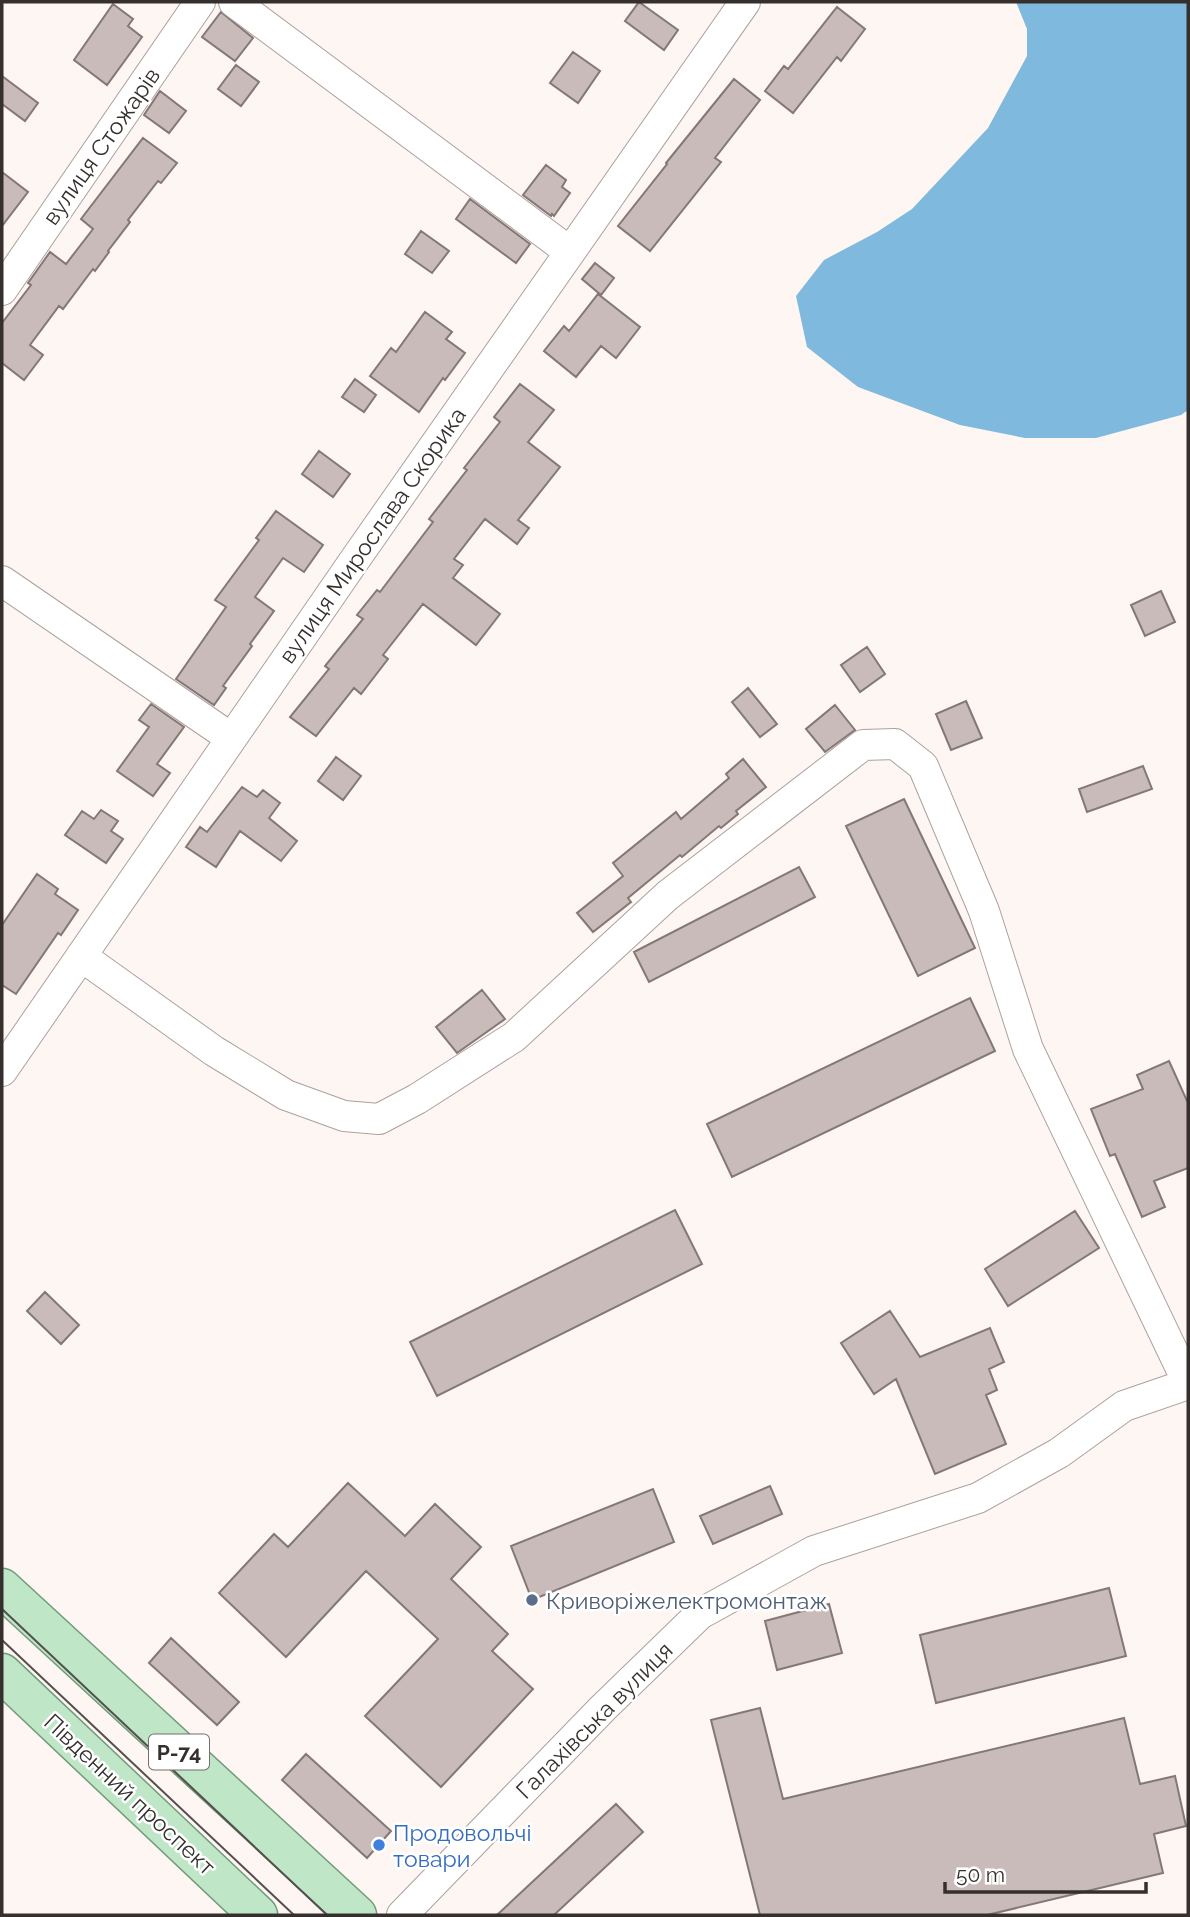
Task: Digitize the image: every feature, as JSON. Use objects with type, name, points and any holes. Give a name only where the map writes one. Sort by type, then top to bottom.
[{"type":"main road","name":"Р-74","points":[[2,1588],[357,1915]]},
{"type":"main road","name":"Південний проспект","points":[[2,1673],[258,1915]]},
{"type":"street","name":"вулиця Стожарів","points":[[2,290],[200,2]]},
{"type":"street","points":[[234,2],[570,252]]},
{"type":"street","name":"вулиця Мирослава Скорика","points":[[2,1071],[746,2]]},
{"type":"street","points":[[2,581],[232,738]]},
{"type":"street","points":[[81,956],[214,1051],[286,1095],[344,1116],[379,1119],[513,1037],[668,895],[863,745],[895,744],[923,766],[984,911],[1028,1049],[1188,1384]]},
{"type":"street","name":"Галахівська вулиця","points":[[402,1915],[603,1708],[700,1614],[814,1551],[978,1498],[1059,1453],[1124,1406],[1188,1384]]},
{"type":"water","points":[[1016,2],[1188,2],[1188,410],[1181,415],[1096,438],[1025,438],[960,425],[858,387],[807,347],[796,296],[824,260],[877,232],[912,209],[988,128],[1027,56],[1027,29]]},
{"type":"building","points":[[639,2],[678,30],[664,50],[625,21]]},
{"type":"building","points":[[113,4],[133,19],[128,26],[142,37],[107,85],[74,60]]},
{"type":"building","points":[[837,7],[865,29],[841,61],[837,57],[793,113],[765,91],[784,66],[788,69]]},
{"type":"building","points":[[221,12],[253,38],[235,61],[202,37]]},
{"type":"building","points":[[573,52],[600,71],[578,103],[550,83]]},
{"type":"building","points":[[236,65],[259,82],[241,106],[218,89]]},
{"type":"building","points":[[2,76],[38,103],[25,121],[2,104]]},
{"type":"building","points":[[734,79],[760,100],[715,158],[721,162],[650,251],[618,226]]},
{"type":"building","points":[[160,91],[186,111],[169,133],[144,115]]},
{"type":"building","points":[[143,138],[177,163],[161,183],[158,181],[128,220],[130,222],[95,271],[93,269],[63,309],[59,306],[30,345],[43,355],[24,380],[2,363],[2,323],[31,285],[28,283],[50,252],[66,264],[93,229],[81,219]]},
{"type":"building","points":[[546,165],[566,180],[562,187],[570,193],[554,216],[523,195]]},
{"type":"building","points":[[2,172],[28,192],[2,226]]},
{"type":"building","points":[[470,199],[530,244],[516,263],[456,219]]},
{"type":"building","points":[[421,231],[449,251],[432,273],[405,254]]},
{"type":"building","points":[[595,263],[614,278],[601,295],[582,279]]},
{"type":"building","points":[[598,294],[640,327],[616,358],[601,346],[576,377],[544,351],[564,326],[569,331]]},
{"type":"building","points":[[425,312],[452,332],[446,339],[465,353],[419,412],[370,376],[391,348],[396,352]]},
{"type":"building","points":[[355,379],[376,395],[364,412],[342,397]]},
{"type":"building","points":[[520,384],[554,410],[528,442],[560,467],[518,520],[529,528],[517,544],[485,519],[454,559],[463,565],[453,578],[500,614],[476,645],[423,604],[383,655],[388,659],[361,694],[354,688],[316,736],[290,717],[329,669],[325,666],[363,619],[357,615],[377,590],[380,592],[433,522],[429,519],[500,422],[494,417]]},
{"type":"building","points":[[319,451],[350,474],[333,497],[302,474]]},
{"type":"building","points":[[276,511],[323,545],[304,572],[283,558],[255,597],[274,611],[223,686],[226,688],[214,705],[176,679],[226,607],[215,600],[259,540],[256,538]]},
{"type":"building","points":[[1161,591],[1175,622],[1145,636],[1131,605]]},
{"type":"building","points":[[867,647],[885,674],[860,692],[841,665]]},
{"type":"building","points":[[748,688],[777,724],[760,737],[732,702]]},
{"type":"building","points":[[966,701],[982,738],[951,750],[936,714]]},
{"type":"building","points":[[151,704],[184,727],[157,764],[170,773],[153,796],[117,771],[149,727],[139,720]]},
{"type":"building","points":[[835,705],[855,730],[825,752],[806,729]]},
{"type":"building","points":[[336,757],[361,776],[343,800],[318,781]]},
{"type":"building","points":[[743,759],[766,787],[736,811],[738,814],[721,828],[719,826],[682,857],[680,855],[628,898],[631,902],[593,932],[577,913],[623,876],[613,863],[676,812],[681,819],[729,778],[726,774]]},
{"type":"building","points":[[1143,766],[1152,789],[1087,812],[1079,789]]},
{"type":"building","points":[[242,787],[257,797],[263,790],[280,803],[269,818],[297,841],[281,861],[240,831],[216,867],[186,847],[200,827],[207,832]]},
{"type":"building","points":[[904,799],[975,948],[918,976],[846,826]]},
{"type":"building","points":[[101,810],[118,821],[111,831],[123,839],[106,863],[65,835],[82,811],[94,819]]},
{"type":"building","points":[[799,867],[815,897],[649,982],[634,952]]},
{"type":"building","points":[[37,874],[58,889],[55,894],[78,910],[61,935],[58,933],[16,994],[2,985],[2,925]]},
{"type":"building","points":[[482,990],[505,1019],[457,1053],[436,1027]]},
{"type":"building","points":[[970,998],[995,1051],[732,1177],[707,1124]]},
{"type":"building","points":[[1169,1061],[1188,1103],[1188,1168],[1154,1181],[1165,1207],[1142,1217],[1115,1154],[1110,1156],[1091,1109],[1143,1089],[1137,1075]]},
{"type":"building","points":[[675,1210],[702,1264],[437,1396],[410,1342]]},
{"type":"building","points":[[1075,1211],[1099,1248],[1008,1306],[985,1269]]},
{"type":"building","points":[[45,1292],[79,1325],[61,1344],[27,1311]]},
{"type":"building","points":[[890,1311],[920,1357],[990,1328],[1004,1362],[989,1369],[997,1390],[986,1395],[1006,1444],[935,1474],[896,1379],[874,1394],[841,1343]]},
{"type":"building","points":[[348,1483],[405,1536],[435,1504],[481,1547],[451,1579],[508,1634],[492,1651],[533,1689],[441,1787],[365,1716],[438,1639],[366,1571],[286,1657],[219,1593],[274,1534],[288,1547]]},
{"type":"building","points":[[770,1486],[782,1514],[713,1544],[700,1516]]},
{"type":"building","points":[[653,1489],[674,1542],[532,1600],[511,1546]]},
{"type":"building","points":[[1109,1588],[1126,1656],[936,1703],[920,1635]]},
{"type":"building","points":[[829,1604],[842,1653],[777,1670],[765,1621]]},
{"type":"building","points":[[171,1638],[239,1702],[217,1725],[149,1663]]},
{"type":"building","points":[[760,1708],[783,1799],[1124,1718],[1140,1784],[1175,1776],[1186,1826],[1154,1834],[1163,1873],[987,1915],[760,1915],[711,1720]]},
{"type":"building","points":[[306,1754],[391,1831],[367,1858],[282,1780]]},
{"type":"building","points":[[616,1804],[643,1832],[554,1915],[497,1915]]},
{"type":"tram line","points":[[2,1609],[327,1915]]},
{"type":"tram line","points":[[2,1640],[294,1915]]},
{"type":"place","name":"Криворіжелектромонтаж","points":[[532,1600]]},
{"type":"place","name":"Продовольчі товари","points":[[379,1845]]}]
